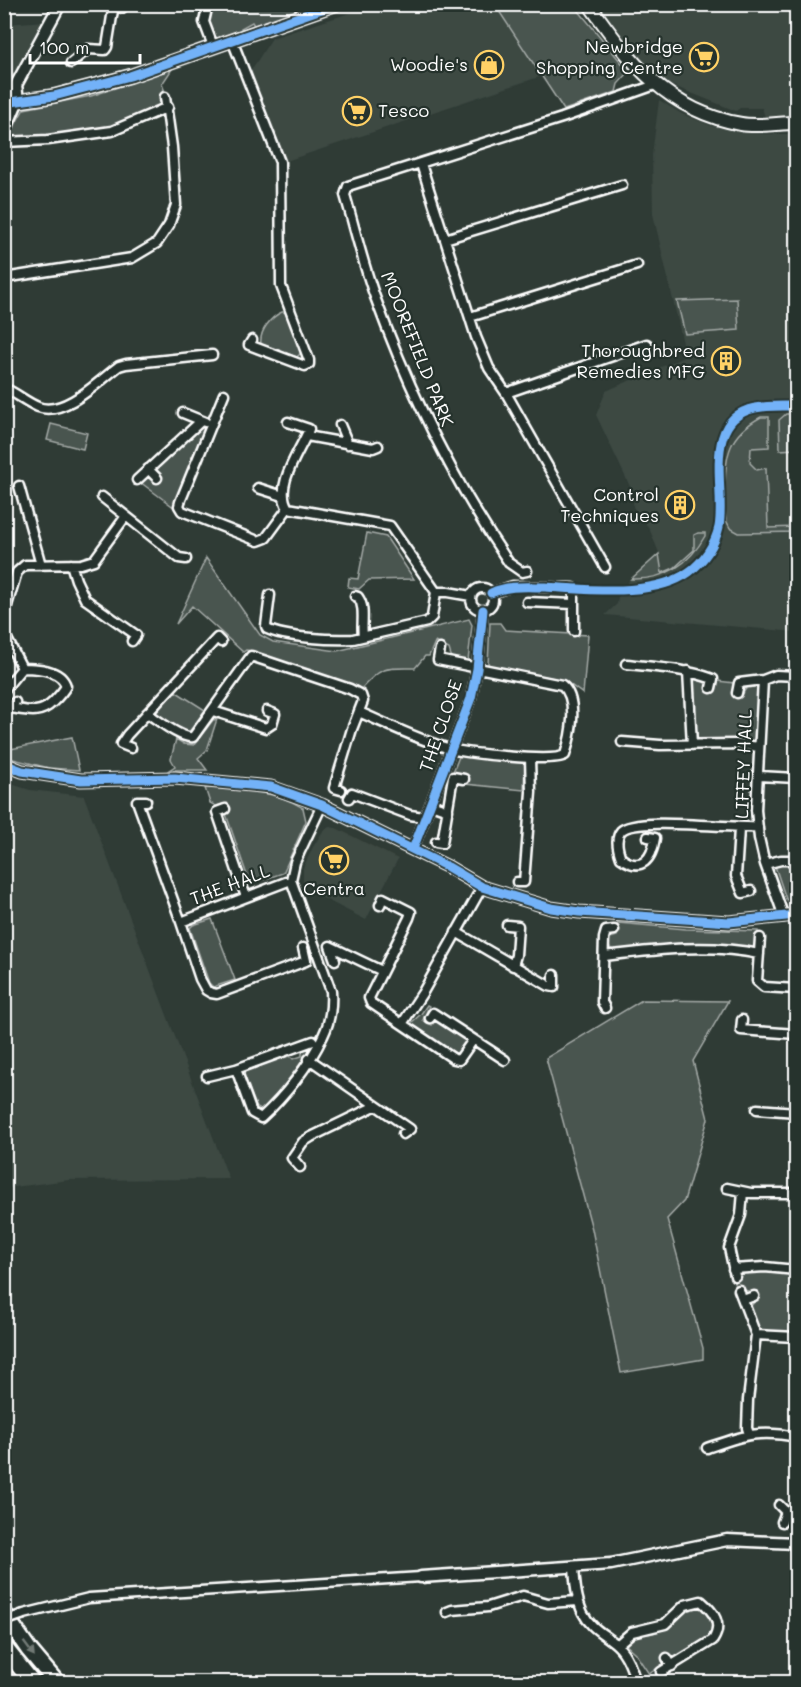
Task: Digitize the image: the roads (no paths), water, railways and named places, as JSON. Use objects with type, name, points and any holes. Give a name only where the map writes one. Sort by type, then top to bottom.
[{"type":"highway","points":[[4,1614],[28,1650],[56,1683]]},
{"type":"highway","points":[[4,1647],[32,1683]]},
{"type":"main road","points":[[4,103],[90,88],[159,67],[315,8],[336,4]]},
{"type":"main road","points":[[589,4],[636,65],[655,85],[694,111],[743,124],[796,123]]},
{"type":"street","points":[[4,133],[18,100],[16,85],[60,4]]},
{"type":"street","points":[[208,4],[204,22],[213,46]]},
{"type":"street","points":[[70,63],[88,49],[105,50],[119,6]]},
{"type":"street","points":[[232,40],[280,162],[281,285],[309,364],[305,366],[248,343]]},
{"type":"street","name":"MOOREFIELD PARK","points":[[527,571],[522,572],[509,563],[452,473],[418,400],[375,296],[345,195],[348,186],[570,116],[655,85]]},
{"type":"street","points":[[4,278],[132,258],[157,243],[169,225],[176,205],[168,107],[165,97]]},
{"type":"street","points":[[4,142],[48,140],[112,131],[168,107]]},
{"type":"street","points":[[421,164],[476,337],[489,368],[506,393],[605,567]]},
{"type":"street","points":[[445,239],[622,185]]},
{"type":"street","points":[[470,317],[637,265]]},
{"type":"street","points":[[506,393],[647,344]]},
{"type":"street","points":[[4,388],[39,407],[51,409],[72,402],[119,366],[212,355]]},
{"type":"street","points":[[224,394],[179,506],[182,511],[258,541],[266,538],[288,508]]},
{"type":"street","points":[[183,413],[211,425]]},
{"type":"street","points":[[137,480],[201,420]]},
{"type":"street","points":[[288,422],[309,429],[290,466],[283,496],[288,508]]},
{"type":"street","points":[[340,425],[348,444]]},
{"type":"street","points":[[306,436],[373,448],[378,446]]},
{"type":"street","points":[[148,469],[157,478]]},
{"type":"street","points":[[258,488],[283,496]]},
{"type":"street","points":[[22,489],[41,565]]},
{"type":"street","points":[[102,497],[179,558],[186,559]]},
{"type":"street","points":[[270,595],[266,627],[278,633],[342,640],[429,620],[433,613],[436,592],[390,526],[288,508]]},
{"type":"street","points":[[4,616],[17,572],[25,565],[71,564],[94,560],[126,516]]},
{"type":"street","points":[[71,564],[82,595],[136,635],[132,641]]},
{"type":"street","points":[[471,596],[480,588],[491,592],[513,586],[574,588],[574,631]]},
{"type":"street","points":[[436,592],[471,596]]},
{"type":"street","points":[[471,596],[474,606],[483,610],[492,604],[491,592]]},
{"type":"street","points":[[355,596],[363,603],[363,636]]},
{"type":"street","points":[[527,602],[574,604]]},
{"type":"street","name":"THE CLOSE","points":[[412,849],[471,698],[477,669],[483,610]]},
{"type":"street","points":[[4,633],[22,668]]},
{"type":"street","points":[[130,748],[121,744],[147,713],[217,638],[221,642]]},
{"type":"street","name":"THE CLOSE","points":[[359,712],[451,749],[530,758],[560,759],[565,755],[572,710],[569,690],[562,685],[438,660],[440,649]]},
{"type":"street","points":[[147,713],[188,738],[193,737],[251,656],[350,689],[361,695],[363,701],[334,788],[341,790]]},
{"type":"street","points":[[626,664],[688,671],[713,679],[711,688]]},
{"type":"street","points":[[4,690],[22,668]]},
{"type":"street","points":[[15,702],[11,708],[40,712],[47,708],[66,686],[61,677],[50,672],[36,668],[22,668]]},
{"type":"street","points":[[688,671],[692,745]]},
{"type":"street","points":[[737,693],[739,683],[764,680],[776,675],[796,676]]},
{"type":"street","name":"LIFFEY HALL","points":[[764,680],[756,810],[765,864],[784,917]]},
{"type":"street","points":[[213,711],[266,728],[272,724],[275,714],[267,711]]},
{"type":"street","points":[[622,742],[735,744],[759,747]]},
{"type":"street","points":[[517,882],[524,882],[531,792],[530,758]]},
{"type":"street","points":[[4,764],[22,771],[81,780],[175,778],[271,787],[322,805],[483,887],[551,908],[729,922],[796,915]]},
{"type":"street","points":[[759,776],[796,778]]},
{"type":"street","name":"THE CLOSE","points":[[436,842],[442,843],[453,777],[464,779]]},
{"type":"street","points":[[349,798],[352,793],[424,817]]},
{"type":"street","points":[[146,801],[137,801],[200,979],[206,990],[217,994],[306,961],[303,948]]},
{"type":"street","points":[[430,804],[448,810]]},
{"type":"street","points":[[236,1069],[252,1113],[261,1118],[285,1092],[309,1059],[326,1028],[332,1006],[331,991],[291,880],[295,862],[322,805]]},
{"type":"street","points":[[225,809],[217,812],[246,897]]},
{"type":"street","points":[[648,837],[655,838],[654,848],[645,861],[633,865],[621,858],[618,837],[630,826],[646,823],[740,829],[758,827]]},
{"type":"street","points":[[740,829],[736,876],[743,893],[751,891]]},
{"type":"street","points":[[765,864],[781,860],[796,860]]},
{"type":"street","name":"THE HALL","points":[[181,922],[291,880]]},
{"type":"street","points":[[402,1024],[483,887]]},
{"type":"street","points":[[380,905],[383,898],[409,910],[411,914],[369,998],[371,1003],[454,1059],[459,1060],[473,1040]]},
{"type":"street","points":[[507,925],[518,926],[513,966]]},
{"type":"street","points":[[605,1008],[602,1002],[606,931],[614,930]]},
{"type":"street","points":[[456,932],[554,987],[554,975]]},
{"type":"street","points":[[760,938],[757,981],[764,987],[796,989]]},
{"type":"street","points":[[335,960],[330,946],[382,971]]},
{"type":"street","points":[[604,956],[678,948],[747,951],[759,954]]},
{"type":"street","points":[[430,1018],[433,1013],[505,1060]]},
{"type":"street","points":[[742,1020],[741,1030],[796,1034]]},
{"type":"street","points":[[207,1076],[295,1052],[313,1041]]},
{"type":"street","points":[[309,1059],[410,1129],[403,1134]]},
{"type":"street","points":[[300,1167],[292,1158],[303,1142],[375,1106]]},
{"type":"street","points":[[757,1109],[796,1112]]},
{"type":"street","points":[[727,1188],[743,1192],[796,1193]]},
{"type":"street","points":[[743,1192],[741,1215],[729,1248],[734,1273],[765,1268],[796,1270]]},
{"type":"street","points":[[739,1290],[756,1335],[748,1400],[747,1428],[749,1434]]},
{"type":"street","points":[[743,1300],[754,1296]]},
{"type":"street","points":[[756,1335],[796,1337]]},
{"type":"street","points":[[707,1448],[749,1434],[770,1433],[796,1437]]},
{"type":"street","points":[[782,1522],[783,1508],[796,1510]]},
{"type":"street","points":[[4,1621],[89,1598],[611,1564],[727,1540],[796,1543]]},
{"type":"street","points":[[795,1564],[796,1575]]},
{"type":"street","points":[[574,1567],[578,1602],[584,1614],[593,1627],[617,1645],[625,1656],[636,1682],[618,1683]]},
{"type":"street","points":[[447,1612],[500,1605],[514,1597],[523,1596],[548,1603],[578,1602]]},
{"type":"street","points":[[617,1645],[632,1632],[657,1628],[665,1624],[685,1605],[700,1601],[715,1615],[718,1624],[717,1633],[712,1640],[669,1662],[661,1672]]},
{"type":"place","name":"Newbridge Shopping Centre","points":[[704,57]]},
{"type":"place","name":"Woodie's","points":[[489,65]]},
{"type":"place","name":"Tesco","points":[[357,111]]},
{"type":"place","name":"Thoroughbred Remedies MFG","points":[[726,361]]},
{"type":"place","name":"Control Techniques","points":[[680,505]]},
{"type":"place","name":"Centra","points":[[334,860]]}]
